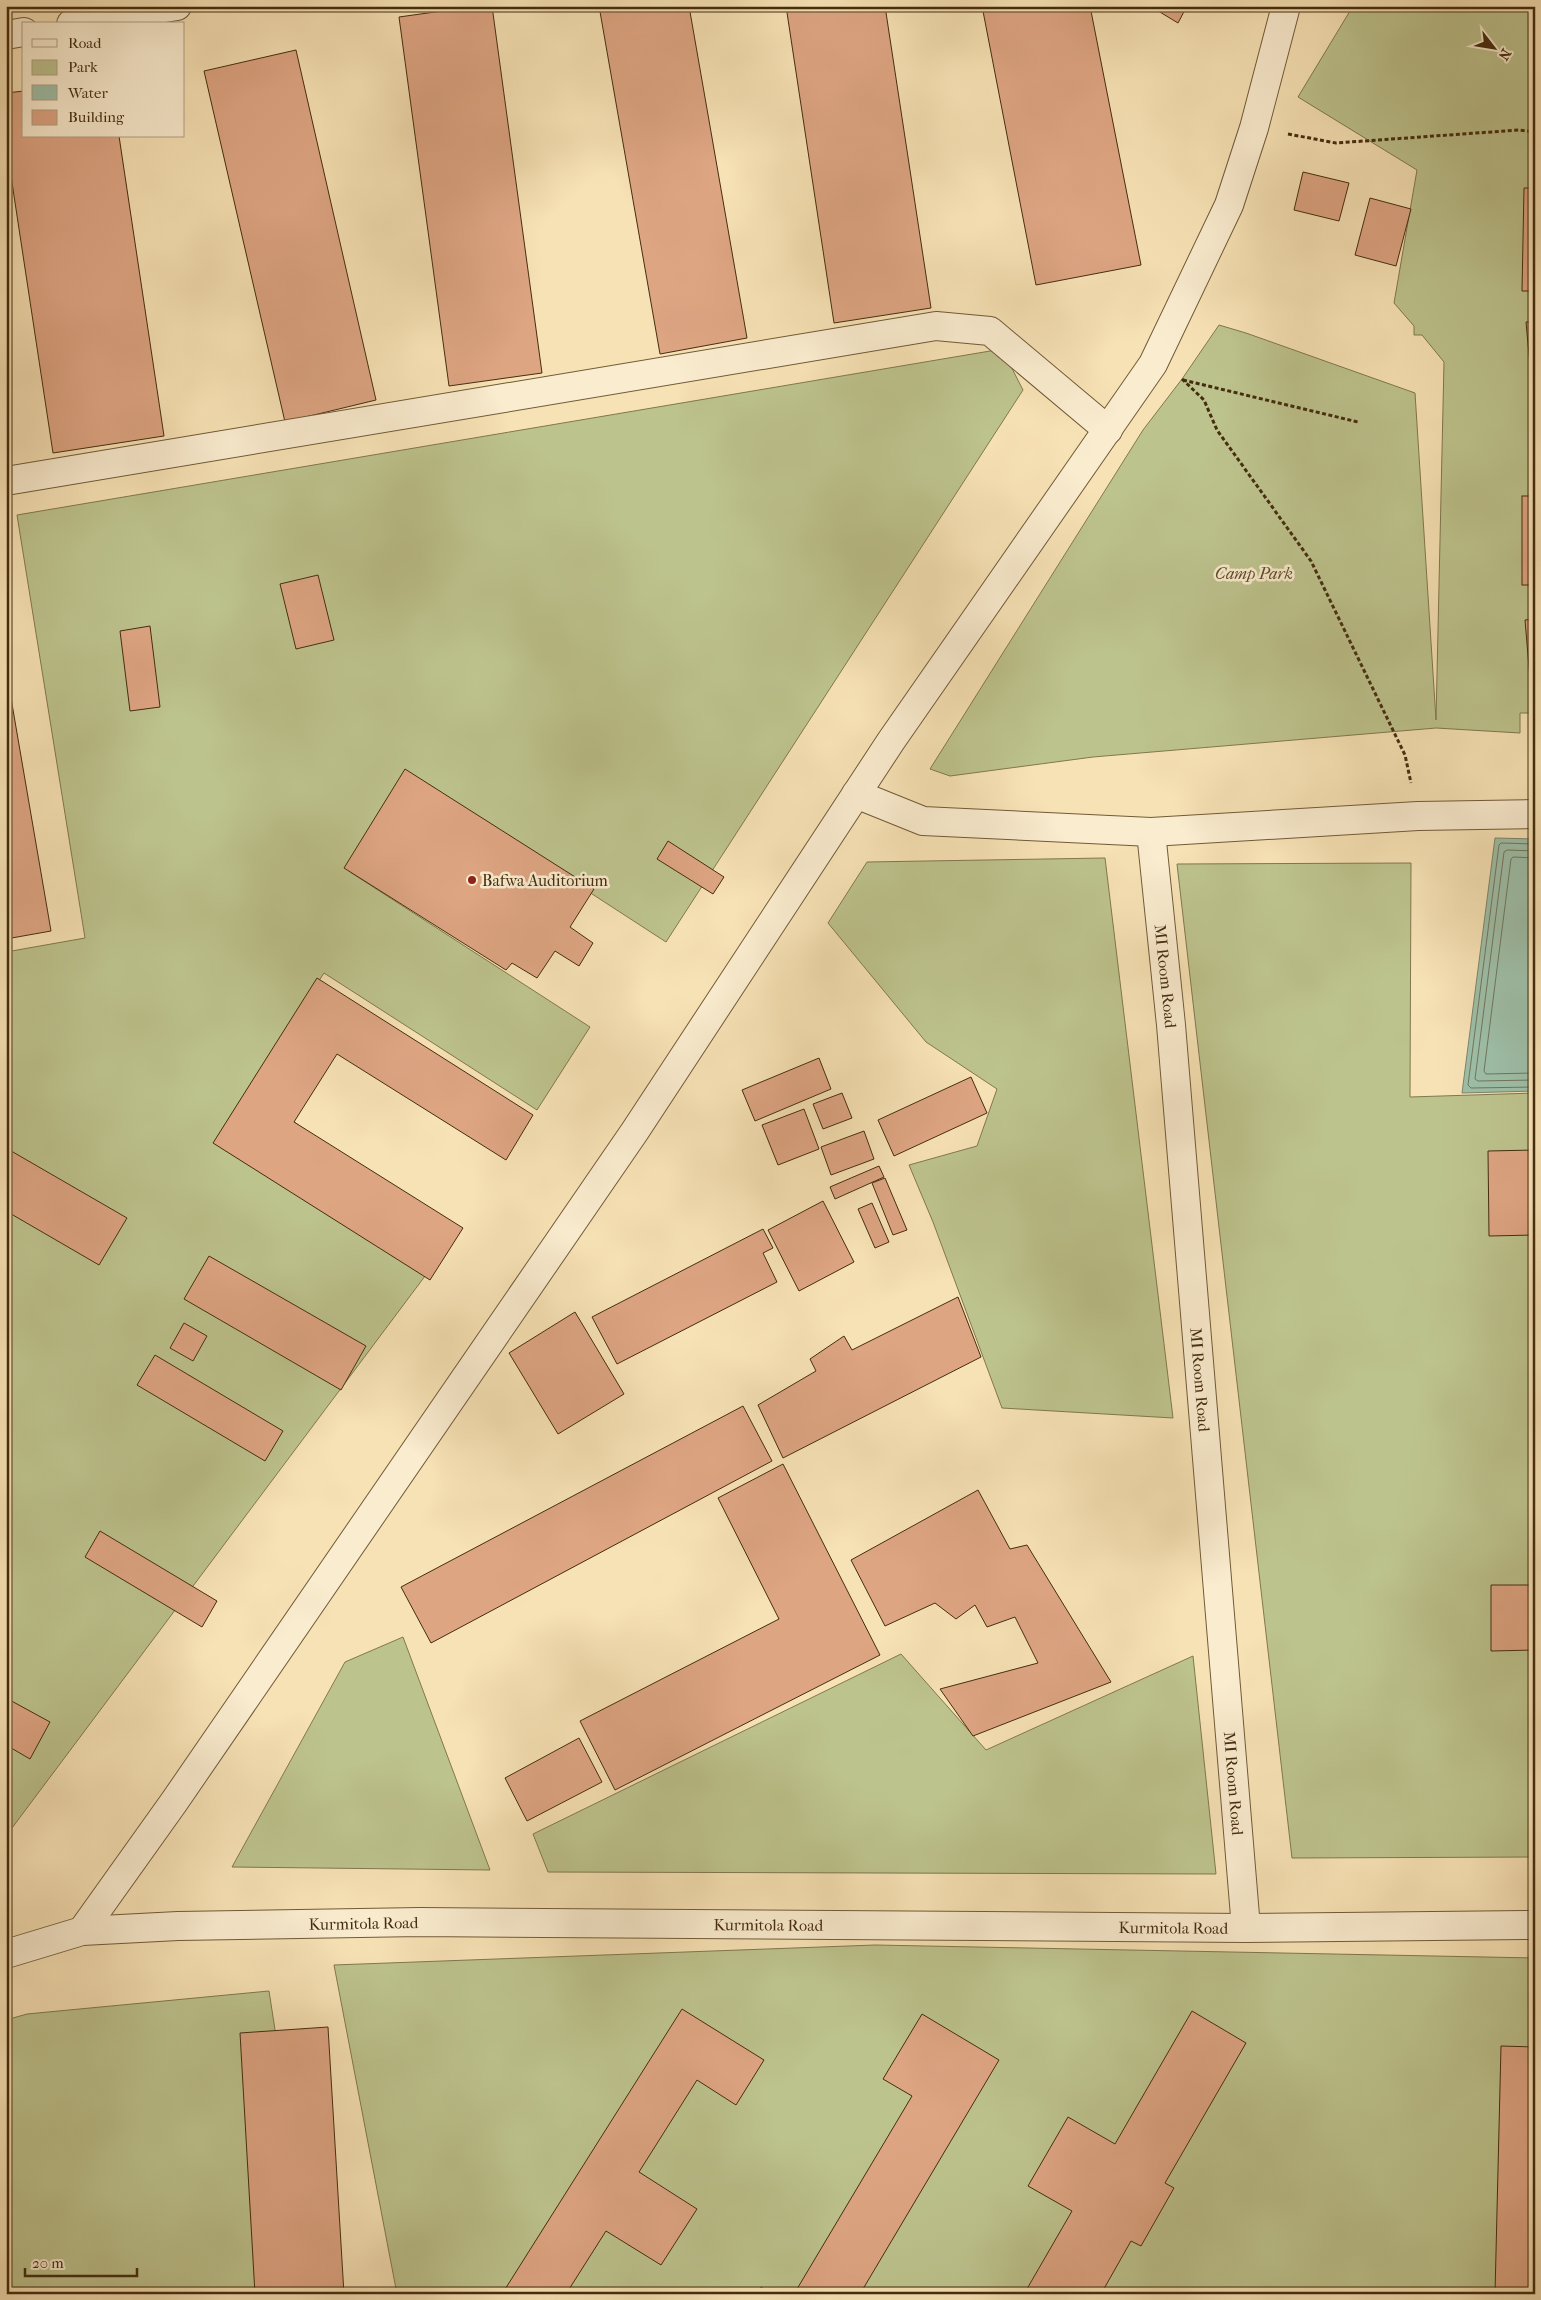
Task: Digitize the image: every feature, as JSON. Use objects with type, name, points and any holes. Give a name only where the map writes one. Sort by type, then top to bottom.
[{"type":"street","points":[[82,1932],[174,1802],[635,1132],[856,794],[1153,364],[1228,205],[1254,128],[1286,6]]},
{"type":"street","points":[[82,22],[167,7]]},
{"type":"street","points":[[6,35],[22,32]]},
{"type":"street","points":[[6,480],[936,326],[990,331],[1108,430]]},
{"type":"street","points":[[856,794],[923,821],[1151,832],[1418,816],[1535,814]]},
{"type":"street","name":"MI Room Road","points":[[1151,832],[1172,1045],[1246,1928]]},
{"type":"street","name":"Kurmitola Road","points":[[6,1954],[82,1932],[178,1926],[420,1922],[1246,1928],[1535,1925]]},
{"type":"path","points":[[1282,133],[1336,143],[1519,130],[1535,132]]},
{"type":"path","points":[[1177,376],[1204,400],[1217,430],[1310,562],[1405,755],[1418,816]]},
{"type":"path","points":[[1182,379],[1358,422]]},
{"type":"green space","name":"Camp Park","points":[[1353,6],[1535,6],[1535,713],[1520,713],[1520,733],[1436,728],[1093,757],[950,776],[930,769],[1143,430],[1182,379],[1219,325],[1415,393],[1436,720],[1444,362],[1422,335],[1414,335],[1414,326],[1394,303],[1417,170],[1298,97]]},
{"type":"green space","points":[[1002,349],[1023,390],[666,942],[412,777],[350,872],[590,1027],[537,1110],[324,973],[249,1088],[452,1240],[6,1836],[6,952],[85,938],[17,515]]},
{"type":"green space","points":[[1105,858],[1173,1418],[1002,1408],[933,1222],[909,1165],[977,1146],[997,1089],[926,1042],[828,923],[867,862]]},
{"type":"green space","points":[[1411,863],[1410,1097],[1535,1093],[1535,1857],[1292,1858],[1177,864]]},
{"type":"green space","points":[[403,1637],[490,1870],[232,1867],[345,1662]]},
{"type":"green space","points":[[901,1654],[986,1750],[1193,1656],[1216,1874],[548,1872],[533,1834]]},
{"type":"green space","points":[[875,1945],[1535,1958],[1535,2294],[397,2294],[334,1965]]},
{"type":"green space","points":[[269,1991],[316,2294],[6,2294],[6,2020],[27,2014]]},
{"type":"water","points":[[1495,838],[1535,839],[1535,1091],[1462,1093]]},
{"type":"building","points":[[478,6],[492,6],[542,373],[449,386],[399,17]]},
{"type":"building","points":[[599,6],[689,6],[747,338],[660,354]]},
{"type":"building","points":[[786,6],[885,6],[931,308],[834,323]]},
{"type":"building","points":[[982,6],[1090,6],[1141,265],[1036,285]]},
{"type":"building","points":[[1150,6],[1187,6],[1178,23]]},
{"type":"building","points":[[296,50],[376,400],[285,422],[204,71]]},
{"type":"building","points":[[22,91],[22,138],[119,138],[164,436],[53,453],[6,143],[6,93]]},
{"type":"building","points":[[1303,172],[1349,183],[1339,221],[1294,210]]},
{"type":"building","points":[[1524,188],[1535,188],[1535,291],[1522,291]]},
{"type":"building","points":[[1370,198],[1411,209],[1396,266],[1355,255]]},
{"type":"building","points":[[1526,322],[1535,322],[1535,421]]},
{"type":"building","points":[[1522,496],[1535,496],[1535,585],[1522,585]]},
{"type":"building","points":[[318,575],[334,640],[296,649],[280,584]]},
{"type":"building","points":[[1535,619],[1535,727],[1534,727],[1525,620]]},
{"type":"building","points":[[150,626],[160,707],[130,711],[120,631]]},
{"type":"building","points":[[6,669],[51,931],[6,939]]},
{"type":"building","name":"Bafwa Auditorium","points":[[405,769],[594,889],[570,927],[593,943],[579,966],[555,951],[537,978],[512,963],[506,970],[344,868]]},
{"type":"building","points":[[668,841],[724,877],[713,894],[657,859]]},
{"type":"building","points":[[317,978],[533,1115],[506,1160],[337,1054],[294,1122],[463,1228],[430,1280],[213,1143]]},
{"type":"building","points":[[819,1058],[831,1089],[755,1121],[742,1090]]},
{"type":"building","points":[[971,1077],[987,1113],[894,1156],[878,1120]]},
{"type":"building","points":[[842,1093],[852,1118],[823,1129],[813,1104]]},
{"type":"building","points":[[804,1109],[819,1149],[778,1165],[762,1125]]},
{"type":"building","points":[[864,1131],[874,1159],[831,1175],[821,1147]]},
{"type":"building","points":[[6,1148],[127,1218],[99,1265],[6,1211]]},
{"type":"building","points":[[1535,1150],[1535,1235],[1489,1236],[1488,1151]]},
{"type":"building","points":[[879,1166],[884,1177],[835,1199],[830,1187]]},
{"type":"building","points":[[885,1178],[907,1230],[893,1235],[872,1183]]},
{"type":"building","points":[[823,1201],[854,1262],[799,1291],[768,1230]]},
{"type":"building","points":[[872,1203],[889,1242],[875,1248],[858,1209]]},
{"type":"building","points":[[763,1229],[773,1248],[763,1253],[777,1282],[617,1364],[592,1317]]},
{"type":"building","points":[[209,1256],[366,1346],[341,1390],[184,1299]]},
{"type":"building","points":[[958,1297],[981,1357],[783,1458],[758,1405],[816,1371],[810,1359],[844,1336],[852,1350]]},
{"type":"building","points":[[575,1312],[624,1394],[558,1434],[509,1353]]},
{"type":"building","points":[[184,1323],[207,1336],[193,1361],[170,1348]]},
{"type":"building","points":[[155,1355],[283,1431],[265,1461],[137,1385]]},
{"type":"building","points":[[743,1406],[772,1461],[431,1643],[401,1587]]},
{"type":"building","points":[[783,1464],[880,1655],[615,1790],[580,1721],[779,1619],[718,1498]]},
{"type":"building","points":[[978,1490],[1010,1549],[1027,1545],[1111,1682],[973,1736],[940,1689],[1038,1663],[1015,1617],[987,1627],[975,1605],[956,1619],[935,1603],[885,1626],[851,1560]]},
{"type":"building","points":[[100,1531],[217,1601],[202,1627],[85,1557]]},
{"type":"building","points":[[1491,1585],[1535,1585],[1535,1650],[1491,1651]]},
{"type":"building","points":[[6,1698],[50,1722],[30,1759],[6,1745]]},
{"type":"building","points":[[579,1738],[602,1782],[527,1821],[505,1778]]},
{"type":"building","points":[[682,2009],[764,2060],[736,2105],[697,2080],[639,2172],[697,2209],[661,2265],[606,2231],[566,2294],[502,2294]]},
{"type":"building","points":[[1192,2011],[1246,2043],[1165,2183],[1174,2188],[1141,2246],[1131,2241],[1101,2294],[1024,2294],[1072,2211],[1028,2186],[1068,2117],[1115,2144]]},
{"type":"building","points":[[922,2014],[999,2060],[860,2294],[794,2294],[912,2096],[883,2079]]},
{"type":"building","points":[[328,2027],[344,2294],[255,2294],[240,2033]]},
{"type":"building","points":[[1501,2046],[1535,2047],[1535,2294],[1495,2294]]},
{"type":"building","points":[[761,2287],[772,2294],[757,2294]]},
{"type":"place","name":"Bafwa Auditorium","points":[[472,880]]}]
